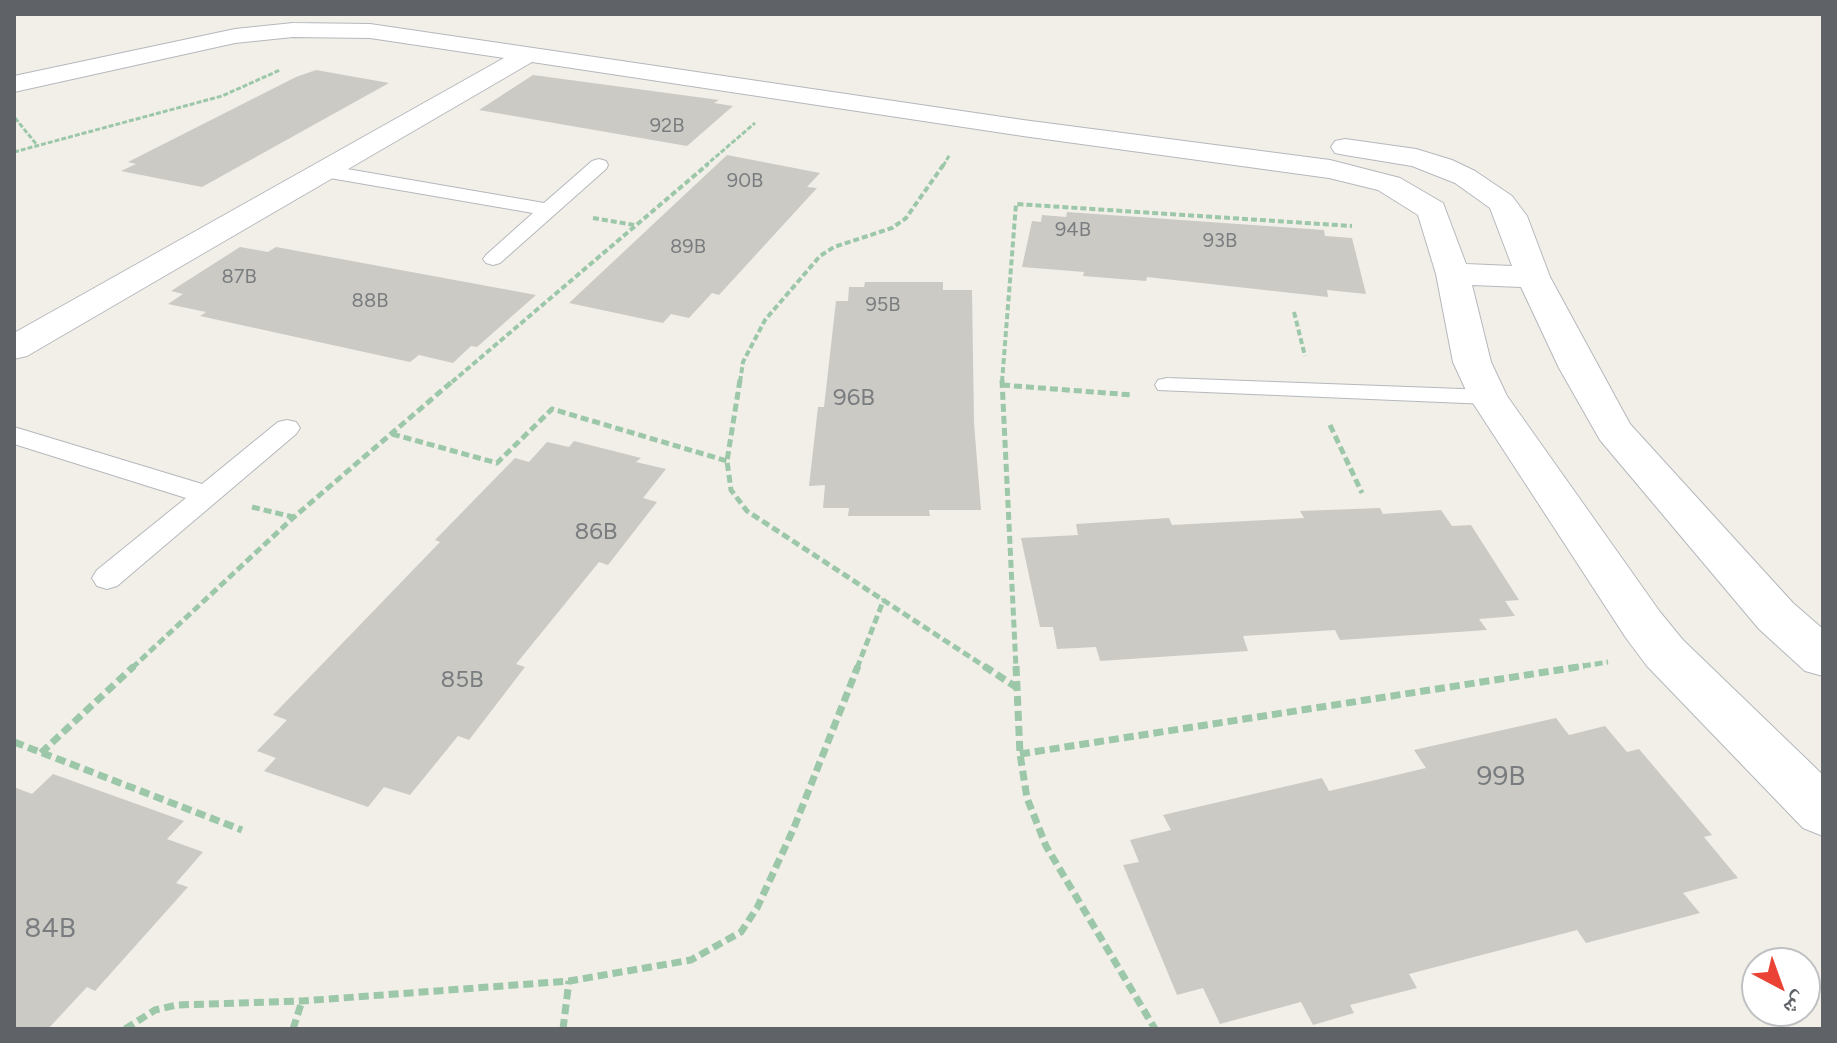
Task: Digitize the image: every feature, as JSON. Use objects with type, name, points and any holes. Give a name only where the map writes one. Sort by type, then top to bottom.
[{"type":"street","points":[[14,69],[197,27],[285,14]]},
{"type":"street","points":[[434,14],[787,78],[970,120],[1330,169],[1370,177],[1406,191],[1432,210],[1453,274],[1472,362],[1488,397],[1665,653],[1823,811]]},
{"type":"street","points":[[14,84],[206,40],[293,30],[370,31],[753,86],[787,78],[1416,158],[1465,177],[1501,202],[1511,216],[1533,277],[1578,368],[1614,431],[1776,616],[1823,657]]},
{"type":"street","points":[[14,348],[527,55]]},
{"type":"street","points":[[1453,274],[1533,277]]},
{"type":"lane","points":[[493,259],[599,165]]},
{"type":"lane","points":[[324,171],[548,210]]},
{"type":"lane","points":[[1176,386],[1488,397]]},
{"type":"lane","points":[[107,578],[287,428]]},
{"type":"lane","points":[[14,435],[207,495]]},
{"type":"path","points":[[14,152],[222,96],[284,68]]},
{"type":"path","points":[[41,753],[294,517],[392,434],[787,78]]},
{"type":"path","points":[[14,117],[37,145]]},
{"type":"path","points":[[970,120],[925,195],[906,218],[892,228],[834,247],[820,256],[765,320],[743,362],[727,461],[731,490],[747,511],[766,526],[884,599],[1017,688]]},
{"type":"path","points":[[1155,1029],[1046,846],[1027,798],[1020,754],[1002,385],[1016,204],[1352,226]]},
{"type":"path","points":[[1002,385],[1162,397],[1180,392],[1176,386]]},
{"type":"path","points":[[392,434],[497,463],[552,409],[727,461]]},
{"type":"path","points":[[125,1029],[155,1010],[177,1005],[302,1001],[569,981],[691,960],[741,932],[757,908],[793,830],[884,599]]},
{"type":"path","points":[[1020,754],[1665,653]]},
{"type":"path","points":[[14,742],[242,830]]},
{"type":"path","points":[[563,1029],[569,981]]},
{"type":"path","points":[[293,1029],[302,1001]]},
{"type":"building","points":[[316,70],[389,83],[202,187],[121,171],[136,164],[128,162],[296,77]]},
{"type":"building","points":[[533,75],[719,100],[714,103],[733,106],[687,146],[479,110]]},
{"type":"building","points":[[727,155],[820,173],[807,187],[817,188],[719,295],[712,293],[689,318],[671,314],[663,323],[569,303]]},
{"type":"building","points":[[1067,212],[1324,230],[1325,236],[1352,238],[1366,294],[1327,290],[1328,297],[1147,277],[1146,281],[1083,276],[1084,272],[1022,267],[1032,221],[1041,222],[1042,215],[1066,217]]},
{"type":"building","points":[[240,247],[268,252],[276,247],[536,295],[477,347],[471,346],[453,363],[419,355],[410,362],[200,316],[206,312],[168,304],[183,294],[171,291]]},
{"type":"building","points":[[865,282],[943,282],[943,290],[972,290],[974,423],[981,510],[929,510],[930,516],[848,516],[849,508],[823,508],[825,485],[809,486],[818,407],[824,407],[836,301],[848,301],[849,287],[864,287]]},
{"type":"building","points":[[574,441],[641,458],[636,462],[666,469],[643,498],[657,502],[608,565],[599,562],[516,664],[525,667],[469,740],[458,736],[410,795],[384,787],[368,807],[264,771],[276,758],[257,751],[287,720],[273,715],[440,542],[435,540],[515,458],[529,462],[547,442],[569,447]]},
{"type":"building","points":[[1380,508],[1383,514],[1441,510],[1452,526],[1471,525],[1519,600],[1505,601],[1515,616],[1479,619],[1487,630],[1340,640],[1335,630],[1243,636],[1248,651],[1100,661],[1096,647],[1057,649],[1053,627],[1040,627],[1021,538],[1078,535],[1076,524],[1169,518],[1172,525],[1304,518],[1300,511]]},
{"type":"building","points":[[1556,718],[1569,735],[1605,726],[1627,752],[1639,749],[1712,835],[1704,837],[1738,878],[1683,893],[1700,913],[1586,943],[1577,930],[1409,974],[1417,988],[1350,1005],[1354,1013],[1313,1025],[1301,1002],[1220,1024],[1203,988],[1177,995],[1123,865],[1139,862],[1130,840],[1171,830],[1163,815],[1322,778],[1329,791],[1426,768],[1414,750]]},
{"type":"building","points":[[53,774],[184,821],[167,839],[203,852],[176,883],[188,887],[95,991],[87,987],[48,1029],[14,1029],[14,787],[32,794]]}]
